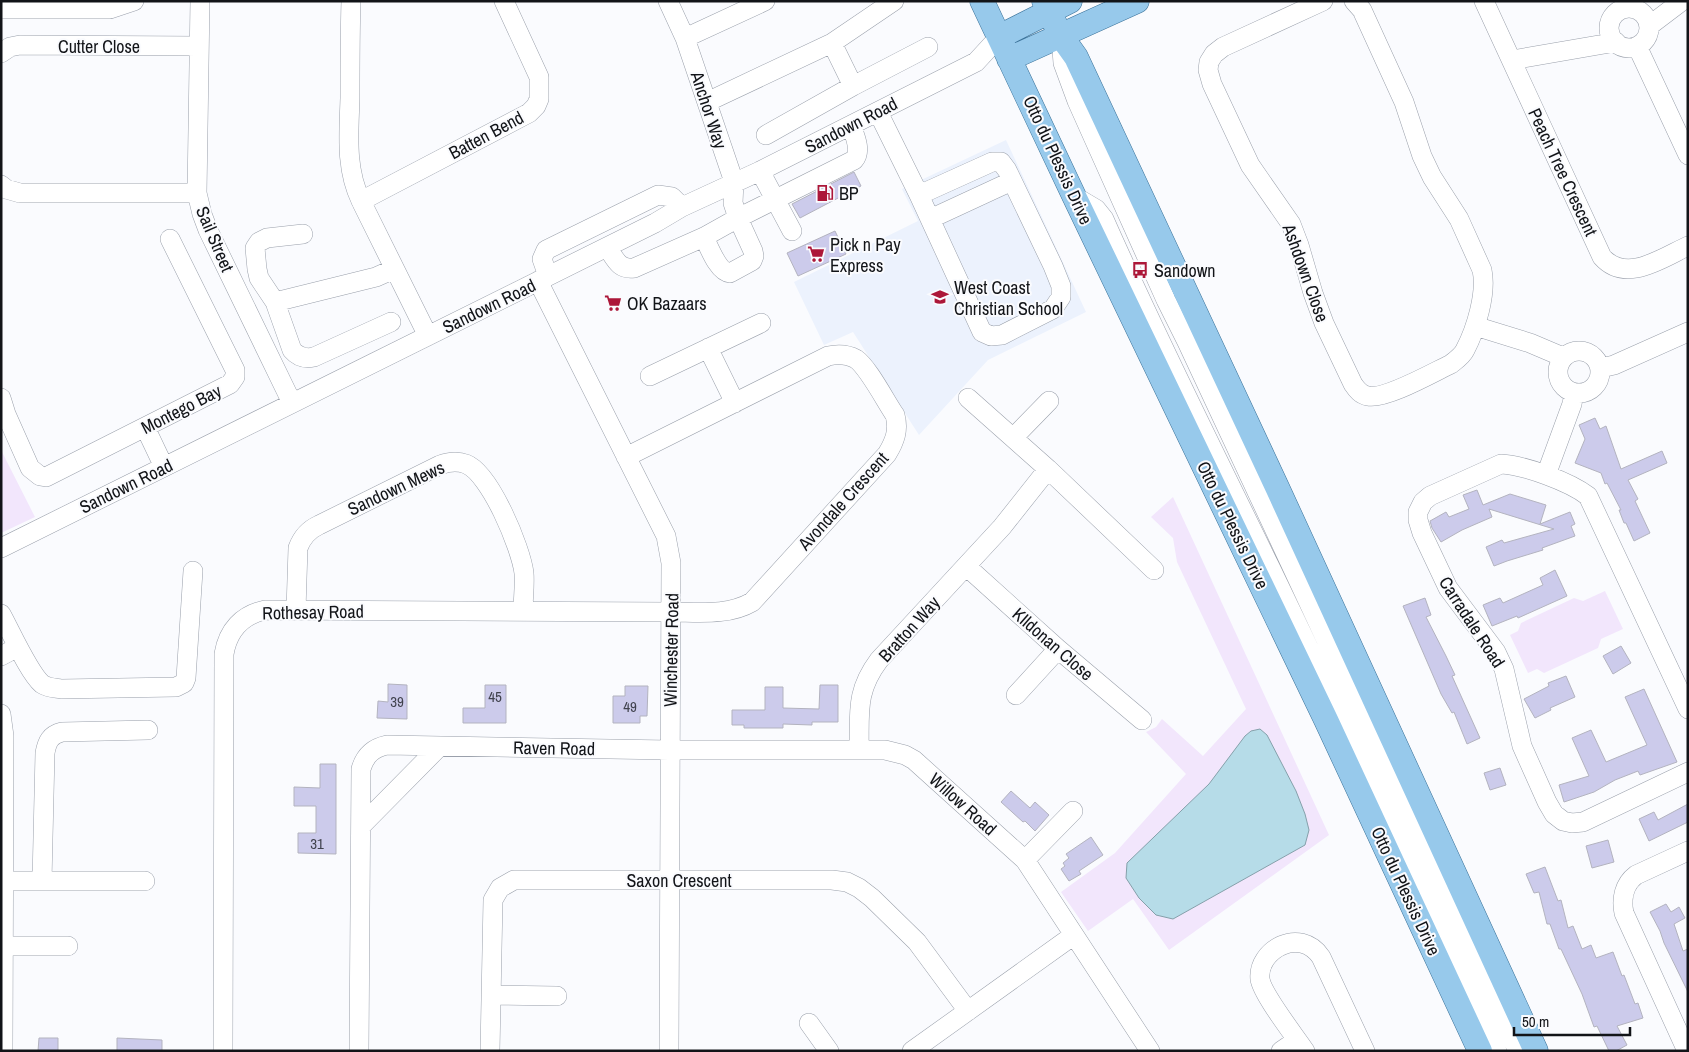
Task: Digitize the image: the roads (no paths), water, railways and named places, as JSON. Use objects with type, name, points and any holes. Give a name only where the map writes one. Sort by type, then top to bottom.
[{"type":"main road","name":"Otto du Plessis Drive","points":[[982,1],[1322,711],[1480,1051]]},
{"type":"main road","name":"Sandown Road","points":[[999,37],[1046,7],[1070,1]]},
{"type":"main road","name":"Sandown Road","points":[[1009,59],[1137,1]]},
{"type":"main road","points":[[1046,7],[1061,36],[1076,57],[1277,487],[1536,1051]]},
{"type":"street","points":[[4,9],[110,9],[134,1]]},
{"type":"street","name":"Sail Street","points":[[200,1],[197,193],[208,230],[292,403]]},
{"type":"street","points":[[351,1],[350,167],[354,186],[428,336]]},
{"type":"street","name":"Batten Bend","points":[[360,201],[529,113],[536,106],[540,92],[539,77],[504,1]]},
{"type":"street","name":"Anchor Way","points":[[668,1],[685,38],[734,182],[733,203],[753,251],[754,258],[730,273],[726,273],[721,269],[704,237]]},
{"type":"street","points":[[685,38],[765,1]]},
{"type":"street","points":[[707,102],[832,43],[894,1]]},
{"type":"street","name":"Ashdown Close","points":[[1323,1],[1223,47],[1214,54],[1209,62],[1208,70],[1212,84],[1250,165],[1291,224],[1299,245],[1312,293],[1353,384],[1359,392],[1367,396],[1377,397],[1451,364],[1459,358],[1465,350],[1475,326],[1484,288],[1482,270],[1459,220],[1432,177],[1422,156],[1404,102],[1362,10],[1354,1]]},
{"type":"street","name":"Peach Tree Crescent","points":[[1484,1],[1602,256],[1607,262],[1622,269],[1640,268],[1688,246]]},
{"type":"street","points":[[1649,26],[1682,1]]},
{"type":"street","points":[[1628,8],[1639,11],[1646,18],[1649,26],[1646,39],[1637,46],[1624,47],[1616,42],[1611,36],[1610,25],[1614,15],[1628,8]]},
{"type":"street","points":[[1061,36],[1063,63],[1077,101],[1166,300],[1518,1051]]},
{"type":"street","name":"Sandown Road","points":[[1,548],[656,223],[682,207],[851,126],[976,62],[999,37]]},
{"type":"street","points":[[1512,60],[1616,42]]},
{"type":"street","points":[[832,43],[853,86]]},
{"type":"street","name":"Cutter Close","points":[[1,52],[10,47],[20,45],[199,46]]},
{"type":"street","points":[[1637,46],[1688,155]]},
{"type":"street","points":[[766,135],[853,86],[928,47]]},
{"type":"street","name":"Sandown Road","points":[[976,62],[1009,59]]},
{"type":"street","points":[[878,112],[919,195],[982,332],[991,336],[1002,335],[1053,308],[1060,301],[1062,293],[1053,266],[1004,165],[997,161],[919,195]]},
{"type":"street","points":[[682,207],[676,199],[669,195],[658,195],[587,230],[621,267],[628,269],[656,260],[856,159],[858,147],[851,126]]},
{"type":"street","points":[[760,171],[792,231]]},
{"type":"street","points":[[930,219],[1012,180]]},
{"type":"street","points":[[1,185],[20,193],[197,193]]},
{"type":"street","points":[[1074,196],[1096,209],[1104,219],[1145,310],[1280,588],[1497,1051]]},
{"type":"street","points":[[644,202],[656,223]]},
{"type":"street","name":"Winchester Road","points":[[587,230],[543,253],[543,279],[668,542],[671,563],[669,1051]]},
{"type":"street","points":[[303,234],[267,238],[257,244],[255,254],[260,278],[275,302],[292,350],[297,355],[305,358],[318,356],[391,322]]},
{"type":"street","name":"Montego Bay","points":[[1,398],[6,414],[30,468],[40,476],[51,476],[230,384],[235,376],[235,370],[170,239]]},
{"type":"street","points":[[275,302],[376,277],[394,269]]},
{"type":"street","points":[[650,376],[761,323]]},
{"type":"street","points":[[1475,326],[1530,343],[1563,357]]},
{"type":"street","points":[[1601,368],[1614,365],[1688,332]]},
{"type":"street","points":[[708,348],[736,403]]},
{"type":"street","points":[[1577,350],[1585,351],[1592,355],[1598,361],[1601,368],[1597,384],[1590,390],[1582,393],[1574,393],[1567,390],[1558,378],[1557,371],[1563,357],[1577,350]]},
{"type":"street","name":"Avondale Crescent","points":[[626,457],[828,356],[844,355],[855,358],[862,364],[895,415],[897,432],[887,454],[752,602],[730,611],[671,612]]},
{"type":"street","points":[[1546,476],[1572,404],[1574,393]]},
{"type":"street","points":[[968,398],[1048,469],[1154,570]]},
{"type":"street","points":[[1014,438],[1049,401]]},
{"type":"street","points":[[145,427],[164,467]]},
{"type":"street","name":"Sandown Mews","points":[[296,610],[298,548],[309,531],[440,465],[454,462],[467,464],[485,480],[516,541],[524,573],[523,612]]},
{"type":"street","name":"Carradale Road","points":[[1688,709],[1588,496],[1578,488],[1510,464],[1501,464],[1430,496],[1423,502],[1418,512],[1418,520],[1448,588],[1496,652],[1504,669],[1522,746],[1554,814],[1563,821],[1572,823],[1582,822],[1688,772]]},
{"type":"street","name":"Bratton Way","points":[[859,750],[860,705],[862,689],[868,675],[879,660],[1002,527],[1048,469]]},
{"type":"street","name":"KIldonan Close","points":[[966,566],[1058,649],[1142,720]]},
{"type":"street","points":[[1,614],[18,648],[37,679],[46,686],[52,688],[173,688],[180,686],[186,678],[193,571]]},
{"type":"street","name":"Rothesay Road","points":[[223,1051],[224,654],[233,630],[239,623],[251,615],[266,610],[671,612]]},
{"type":"street","points":[[1,656],[18,648]]},
{"type":"street","points":[[1016,695],[1058,649]]},
{"type":"street","points":[[1,714],[4,736],[3,1051]]},
{"type":"street","points":[[42,881],[45,753],[46,745],[50,738],[62,732],[148,730]]},
{"type":"street","name":"Raven Road","points":[[359,1051],[361,769],[364,758],[369,753],[387,745],[670,750]]},
{"type":"street","points":[[360,826],[439,747]]},
{"type":"street","name":"Willow Road","points":[[670,750],[859,750],[895,752],[914,760],[1025,860],[1150,1051]]},
{"type":"street","points":[[1025,860],[1074,811]]},
{"type":"street","points":[[1687,1051],[1622,906],[1624,891],[1631,879],[1688,851]]},
{"type":"street","name":"Saxon Crescent","points":[[490,1051],[493,900],[496,893],[506,883],[521,880],[832,880],[848,882],[872,898],[917,942],[968,1011]]},
{"type":"street","points":[[4,881],[145,881]]},
{"type":"street","points":[[912,1051],[1074,935]]},
{"type":"street","points":[[1281,1051],[1301,1046],[1266,993],[1260,980],[1260,974],[1265,960],[1270,954],[1285,944],[1298,941],[1311,946],[1321,957],[1365,1051]]},
{"type":"street","points":[[3,946],[68,946]]},
{"type":"street","points":[[491,995],[557,996]]},
{"type":"street","points":[[809,1023],[829,1051]]},
{"type":"water","points":[[1260,729],[1267,735],[1296,791],[1305,814],[1309,830],[1305,845],[1173,919],[1156,915],[1139,898],[1126,878],[1127,863],[1209,784],[1245,736],[1251,731]]},
{"type":"place","name":"BP","points":[[825,193]]},
{"type":"place","name":"Pick n Pay Express","points":[[816,254]]},
{"type":"place","name":"Sandown","points":[[1140,270]]},
{"type":"place","name":"West Coast Christian School","points":[[940,297]]},
{"type":"place","name":"OK Bazaars","points":[[613,303]]}]
